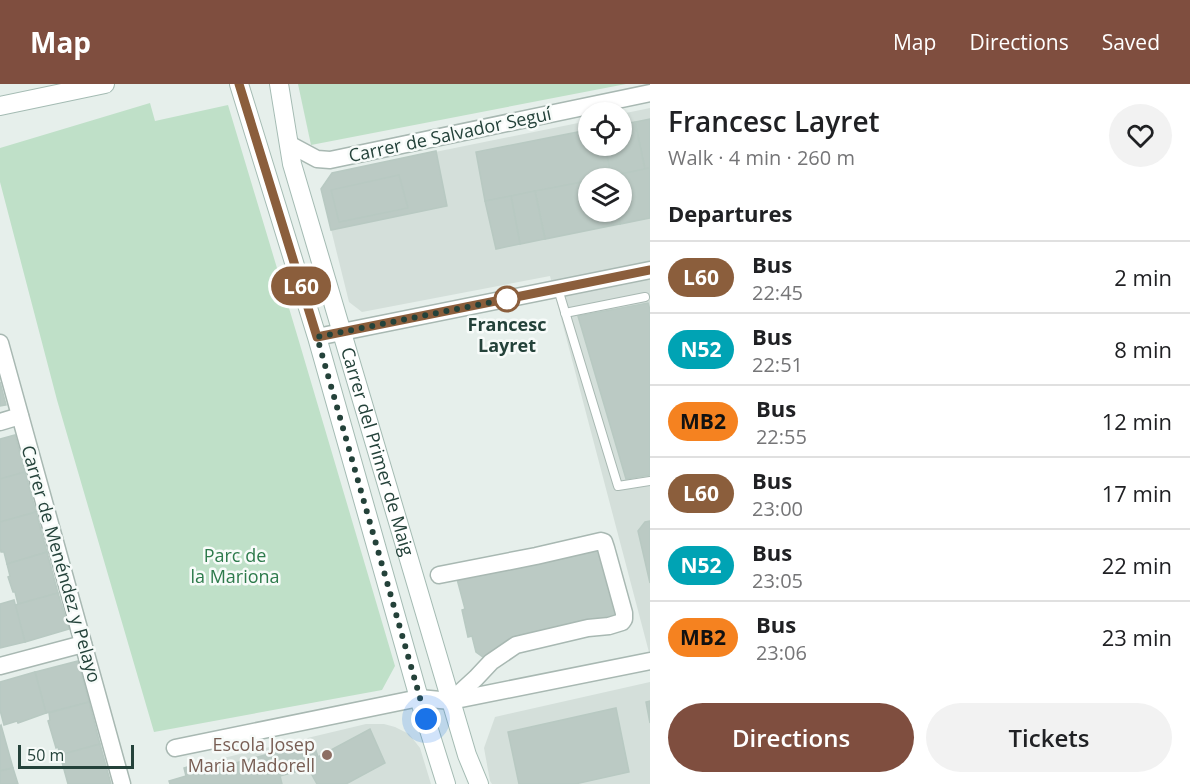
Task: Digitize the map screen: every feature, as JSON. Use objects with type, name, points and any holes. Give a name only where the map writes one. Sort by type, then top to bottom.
[{"type":"street","points":[[0,106],[105,84]]},
{"type":"street","name":"Carrer del Primer de Maig","points":[[239,84],[317,337],[419,698],[446,784]]},
{"type":"street","name":"Carrer del Primer de Maig","points":[[279,84],[292,164],[467,755],[478,783]]},
{"type":"street","name":"Carrer de Salvador Seguí","points":[[289,144],[317,159],[330,160],[650,93]]},
{"type":"street","points":[[317,337],[650,270]]},
{"type":"street","name":"Carrer de Menéndez y Pelayo","points":[[0,343],[122,784]]},
{"type":"street","points":[[0,422],[20,416]]},
{"type":"street","points":[[439,575],[601,541],[604,542],[606,548],[624,613],[622,622],[609,626],[588,628],[516,645],[491,662],[452,701]]},
{"type":"street","points":[[0,666],[83,644]]},
{"type":"street","points":[[175,748],[419,698],[452,701],[650,661]]},
{"type":"lane","points":[[558,289],[618,486],[650,481]]},
{"type":"lane","points":[[566,313],[645,297]]},
{"type":"shaded area","points":[[650,108],[650,656],[550,276],[362,312],[349,302],[321,189],[332,173],[578,123],[578,156],[632,156],[632,112]]},
{"type":"shaded area","points":[[650,682],[650,784],[492,784],[490,781],[484,748],[495,717]]},
{"type":"shaded area","name":"Escola Josep Maria Madorell","points":[[366,724],[384,724],[409,734],[420,748],[431,784],[170,784],[169,781],[186,776],[184,768]]},
{"type":"green space","points":[[298,84],[626,84],[311,145]]},
{"type":"green space","name":"Parc de la Mariona","points":[[150,103],[155,121],[228,105],[395,666],[382,690],[154,732],[57,400],[0,182],[0,148]]},
{"type":"building","points":[[650,119],[650,168],[645,169],[635,122]]},
{"type":"building","points":[[632,122],[635,122],[645,169],[632,172],[632,168],[609,168],[607,156],[632,156]]},
{"type":"building","points":[[578,132],[578,156],[607,156],[609,168],[578,168],[578,183],[485,201],[476,152]]},
{"type":"building","points":[[436,151],[447,206],[331,230],[321,189],[332,173]]},
{"type":"building","points":[[650,168],[650,218],[632,222],[632,172]]},
{"type":"building","points":[[399,175],[408,208],[339,222],[331,190]]},
{"type":"building","points":[[578,183],[578,222],[620,222],[620,224],[545,239],[535,191]]},
{"type":"building","points":[[535,191],[545,239],[520,244],[511,196]]},
{"type":"building","points":[[511,196],[520,244],[496,249],[485,201]]},
{"type":"building","points":[[648,303],[650,310],[650,475],[626,479],[578,316]]},
{"type":"building","points":[[0,382],[6,405],[0,406]]},
{"type":"building","points":[[15,435],[25,472],[0,479],[0,439]]},
{"type":"building","points":[[25,472],[36,512],[0,522],[0,479]]},
{"type":"building","points":[[36,512],[47,552],[7,564],[4,552],[1,552],[0,548],[0,522]]},
{"type":"building","points":[[650,521],[650,583],[638,531],[645,522]]},
{"type":"building","points":[[600,544],[618,619],[487,660],[476,652],[472,636],[468,637],[462,610],[465,609],[457,579]]},
{"type":"building","points":[[47,552],[58,593],[18,604],[8,577],[10,576],[7,564]]},
{"type":"building","points":[[58,593],[69,629],[25,642],[15,605]]},
{"type":"building","points":[[14,600],[25,642],[0,648],[0,604]]},
{"type":"building","points":[[78,661],[89,702],[46,713],[35,672]]},
{"type":"building","points":[[35,672],[46,713],[18,723],[17,721],[4,725],[0,710],[0,682]]},
{"type":"building","points":[[650,701],[650,723],[646,702]]},
{"type":"building","points":[[89,702],[100,744],[60,755],[48,721],[50,720],[49,713]]},
{"type":"building","points":[[616,708],[629,772],[575,784],[519,784],[508,732]]},
{"type":"building","points":[[0,726],[13,768],[0,771]]},
{"type":"building","points":[[370,729],[385,763],[346,784],[317,784],[307,766],[302,770],[280,776],[282,784],[170,784],[169,781],[186,776],[184,768],[200,763],[202,772],[313,742],[318,757]]},
{"type":"building","points":[[100,744],[111,784],[68,784],[60,755]]},
{"type":"building","points":[[13,768],[18,784],[0,784],[0,771]]},
{"type":"bus line","name":"L60","points":[[239,84],[317,337],[650,270]]},
{"type":"place","name":"Francesc Layret","points":[[507,299]]},
{"type":"place","name":"Escola Josep Maria Madorell","points":[[327,755]]},
{"type":"route","points":[[426,719],[317,337],[507,299]]}]
